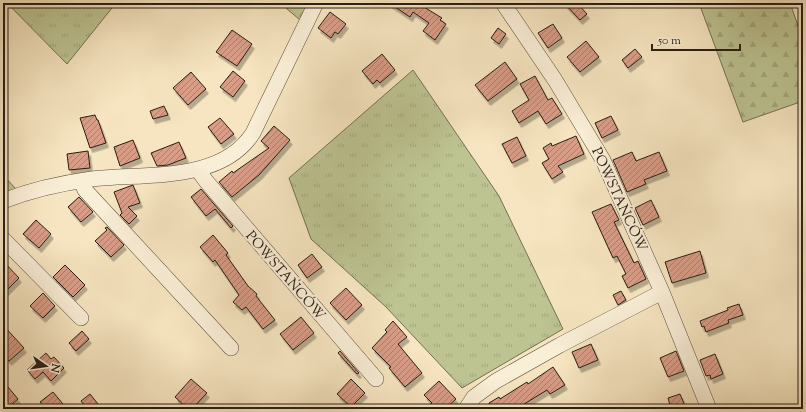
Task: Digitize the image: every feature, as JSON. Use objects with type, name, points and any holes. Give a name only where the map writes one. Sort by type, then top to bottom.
[{"type":"street","points":[[3,201],[31,191],[81,181],[198,170],[234,154],[250,139],[316,3]]},
{"type":"street","name":"POWSTAŃCÓW","points":[[503,3],[555,80],[598,152],[621,199],[662,292],[709,409]]},
{"type":"street","name":"POWSTAŃCÓW","points":[[198,170],[376,379]]},
{"type":"street","points":[[81,181],[85,190],[231,348]]},
{"type":"street","points":[[3,239],[81,318]]},
{"type":"street","points":[[466,409],[474,397],[496,381],[560,345],[662,292]]},
{"type":"green space","points":[[7,3],[116,3],[67,64]]},
{"type":"green space","points":[[280,3],[310,3],[300,20]]},
{"type":"green space","points":[[699,3],[790,3],[803,40],[803,101],[743,122]]},
{"type":"green space","points":[[413,70],[499,196],[563,329],[462,388],[386,307],[311,239],[289,178]]},
{"type":"green space","points":[[3,175],[16,189],[3,194]]},
{"type":"building","points":[[389,3],[420,3],[419,4],[442,18],[440,20],[446,24],[435,40],[423,31],[429,23],[413,12],[410,17]]},
{"type":"building","points":[[564,3],[577,3],[587,14],[580,20]]},
{"type":"building","points":[[330,12],[346,24],[338,34],[335,32],[331,38],[318,28]]},
{"type":"building","points":[[553,24],[562,38],[548,48],[538,33]]},
{"type":"building","points":[[498,28],[506,34],[499,44],[491,38]]},
{"type":"building","points":[[232,30],[252,44],[237,66],[216,52]]},
{"type":"building","points":[[586,41],[599,57],[580,72],[567,57]]},
{"type":"building","points":[[635,49],[642,57],[628,68],[622,60]]},
{"type":"building","points":[[382,54],[395,70],[380,83],[377,80],[373,84],[362,71]]},
{"type":"building","points":[[505,62],[517,79],[488,101],[475,85]]},
{"type":"building","points":[[233,71],[245,81],[233,97],[220,87]]},
{"type":"building","points":[[191,72],[206,89],[188,105],[173,88]]},
{"type":"building","points":[[535,76],[548,100],[552,98],[562,114],[546,124],[538,111],[519,123],[512,111],[529,100],[520,84]]},
{"type":"building","points":[[164,106],[168,115],[153,119],[150,111]]},
{"type":"building","points":[[95,115],[106,143],[90,148],[80,118]]},
{"type":"building","points":[[611,116],[618,130],[602,138],[595,123]]},
{"type":"building","points":[[220,118],[234,134],[221,144],[208,127]]},
{"type":"building","points":[[274,126],[290,140],[259,175],[232,197],[219,182],[232,171],[233,173],[269,148],[261,141]]},
{"type":"building","points":[[576,136],[584,154],[558,166],[563,172],[552,179],[542,163],[549,159],[543,148],[551,143],[552,146]]},
{"type":"building","points":[[517,137],[526,156],[512,163],[502,144]]},
{"type":"building","points":[[133,140],[140,158],[120,166],[114,147]]},
{"type":"building","points":[[179,142],[186,158],[168,165],[157,166],[151,153]]},
{"type":"building","points":[[88,151],[90,168],[69,170],[67,154]]},
{"type":"building","points":[[632,152],[636,161],[659,152],[667,171],[644,180],[646,184],[627,192],[613,160]]},
{"type":"building","points":[[133,185],[140,203],[128,207],[137,216],[129,224],[120,215],[122,213],[114,192]]},
{"type":"building","points":[[201,189],[233,226],[231,228],[215,209],[206,216],[191,197]]},
{"type":"building","points":[[79,197],[93,212],[81,222],[68,207]]},
{"type":"building","points":[[651,200],[659,217],[643,225],[635,208]]},
{"type":"building","points":[[611,204],[619,220],[614,222],[634,263],[638,261],[646,279],[628,288],[622,276],[626,274],[617,256],[613,258],[592,212]]},
{"type":"building","points":[[36,220],[51,234],[39,248],[23,234]]},
{"type":"building","points":[[107,227],[124,245],[111,257],[95,241],[107,230],[105,228]]},
{"type":"building","points":[[213,235],[228,253],[226,255],[248,286],[257,294],[256,296],[275,320],[263,329],[246,307],[242,310],[233,302],[239,295],[215,260],[213,262],[200,247]]},
{"type":"building","points":[[700,251],[706,273],[672,283],[665,262]]},
{"type":"building","points":[[312,254],[322,267],[307,278],[298,265]]},
{"type":"building","points":[[3,261],[19,278],[3,294]]},
{"type":"building","points":[[65,265],[85,285],[73,297],[53,277]]},
{"type":"building","points":[[346,288],[362,305],[346,320],[330,303]]},
{"type":"building","points":[[621,291],[626,300],[618,305],[613,295]]},
{"type":"building","points":[[43,293],[55,306],[43,318],[30,306]]},
{"type":"building","points":[[739,304],[743,315],[728,320],[729,323],[706,332],[704,326],[702,327],[700,321]]},
{"type":"building","points":[[301,317],[314,333],[293,350],[280,334]]},
{"type":"building","points":[[393,321],[407,337],[398,344],[422,373],[405,387],[389,368],[391,367],[372,348],[387,332],[385,330]]},
{"type":"building","points":[[3,325],[24,348],[9,361],[3,354]]},
{"type":"building","points":[[82,331],[89,339],[76,351],[69,343]]},
{"type":"building","points":[[591,344],[598,360],[579,368],[572,352]]},
{"type":"building","points":[[340,351],[359,373],[357,374],[338,353]]},
{"type":"building","points":[[676,351],[684,371],[668,377],[660,358]]},
{"type":"building","points":[[46,353],[51,359],[54,357],[64,368],[51,381],[43,372],[35,379],[27,370]]},
{"type":"building","points":[[715,354],[723,374],[711,379],[710,375],[706,376],[700,360]]},
{"type":"building","points":[[553,367],[565,385],[550,394],[547,390],[516,409],[484,409],[490,405],[489,403],[499,397],[500,399],[527,382],[528,384]]},
{"type":"building","points":[[191,379],[207,393],[192,409],[188,409],[175,397]]},
{"type":"building","points":[[351,379],[365,393],[351,407],[337,394]]},
{"type":"building","points":[[439,381],[456,399],[445,409],[424,409],[432,403],[424,395]]},
{"type":"building","points":[[8,387],[18,399],[6,409],[3,409],[3,391]]},
{"type":"building","points":[[53,392],[63,404],[57,409],[46,409],[40,402]]},
{"type":"building","points":[[90,394],[102,409],[87,409],[81,401]]},
{"type":"building","points":[[680,394],[685,406],[683,406],[684,409],[671,409],[668,398]]}]
